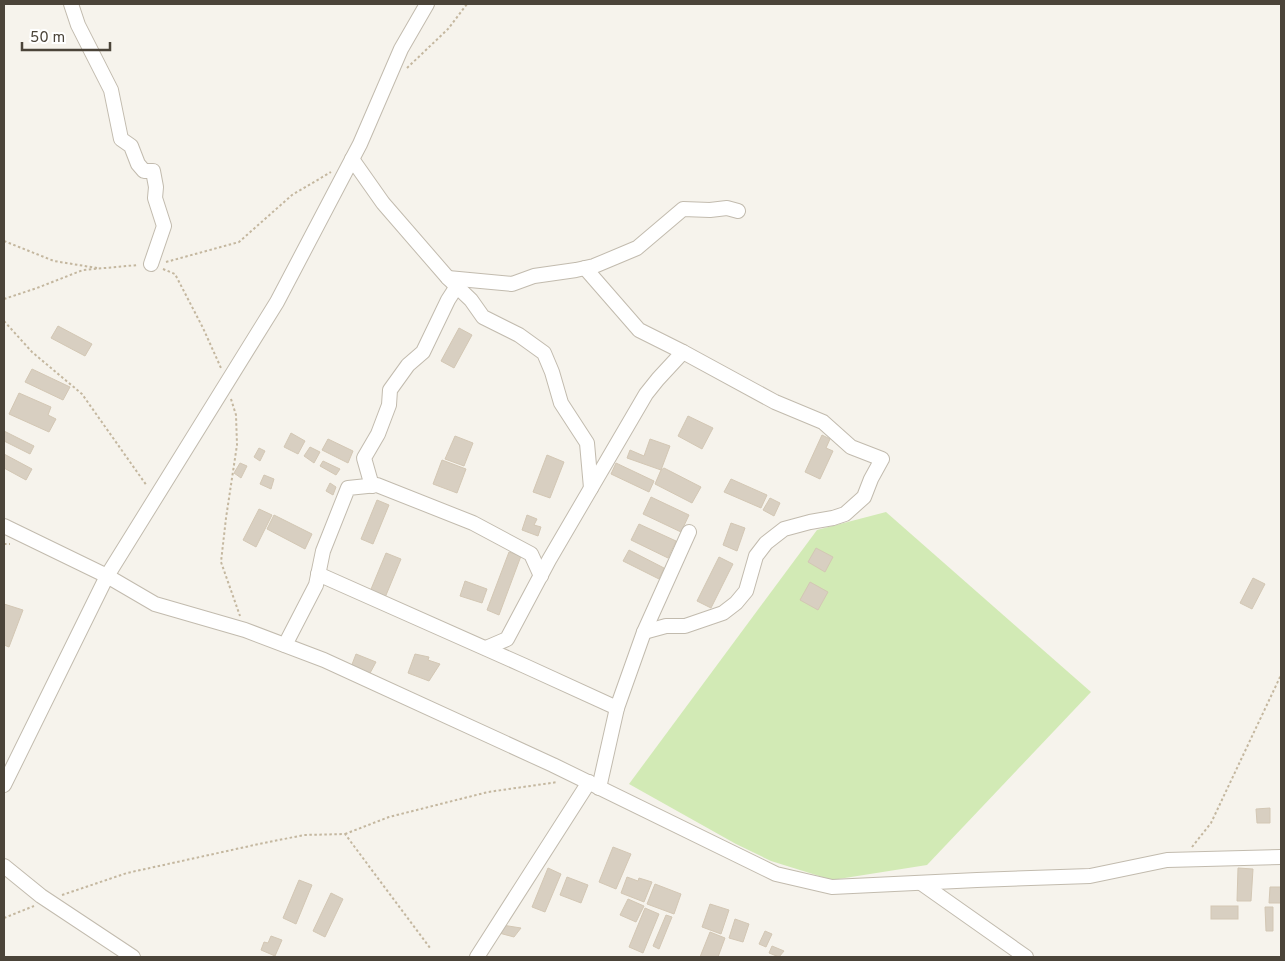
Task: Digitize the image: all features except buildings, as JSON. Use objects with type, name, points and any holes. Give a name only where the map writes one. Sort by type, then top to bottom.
[{"type":"street","points":[[71,4],[78,25],[111,90],[121,139],[131,146],[138,164],[144,171],[153,171],[156,187],[155,198],[164,226],[151,264]]},
{"type":"street","points":[[4,785],[107,576],[277,302],[360,144],[401,49],[427,4]]},
{"type":"street","points":[[352,159],[383,203],[453,282],[472,300],[483,318],[519,335],[544,353],[561,402],[587,443],[591,488]]},
{"type":"street","points":[[453,282],[512,284],[534,276],[576,270],[637,248],[683,209],[710,210],[727,208],[738,212]]},
{"type":"street","points":[[584,268],[639,330],[775,402],[824,422],[851,447],[882,459],[864,497],[844,514],[784,530],[766,543],[756,556],[746,591],[723,613],[685,626],[666,626],[644,632]]},
{"type":"street","points":[[372,486],[364,458],[378,434],[389,405],[390,390],[408,365],[422,352],[448,300],[453,282]]},
{"type":"street","points":[[486,648],[507,639],[541,576],[646,394],[683,352]]},
{"type":"street","points":[[285,645],[316,585],[323,551],[348,488],[377,485],[473,523],[531,554],[541,576]]},
{"type":"street","points":[[4,526],[107,576],[155,604],[245,630],[324,660],[594,785],[776,874],[832,887],[1090,876],[1167,860],[1281,857]]},
{"type":"street","points":[[477,957],[594,785],[617,708],[644,632],[689,532]]},
{"type":"street","points":[[318,574],[617,708]]},
{"type":"street","points":[[4,866],[41,896],[134,957]]},
{"type":"street","points":[[921,883],[1026,957]]},
{"type":"path","points":[[406,69],[448,29],[467,4]]},
{"type":"path","points":[[4,299],[83,270],[166,262],[238,242],[292,195],[335,170]]},
{"type":"path","points":[[4,241],[54,261],[100,269]]},
{"type":"path","points":[[151,264],[174,274],[203,328],[227,382],[236,415],[237,445],[221,562],[245,630]]},
{"type":"path","points":[[4,321],[32,352],[82,394],[156,497]]},
{"type":"path","points":[[1178,860],[1194,845],[1211,823],[1281,675]]},
{"type":"path","points":[[4,918],[48,900],[127,873],[304,835],[345,834],[390,817],[479,794],[559,782]]},
{"type":"path","points":[[345,834],[430,948]]},
{"type":"green space","points":[[886,512],[1091,692],[927,865],[832,880],[771,861],[736,844],[629,784],[817,530]]}]
